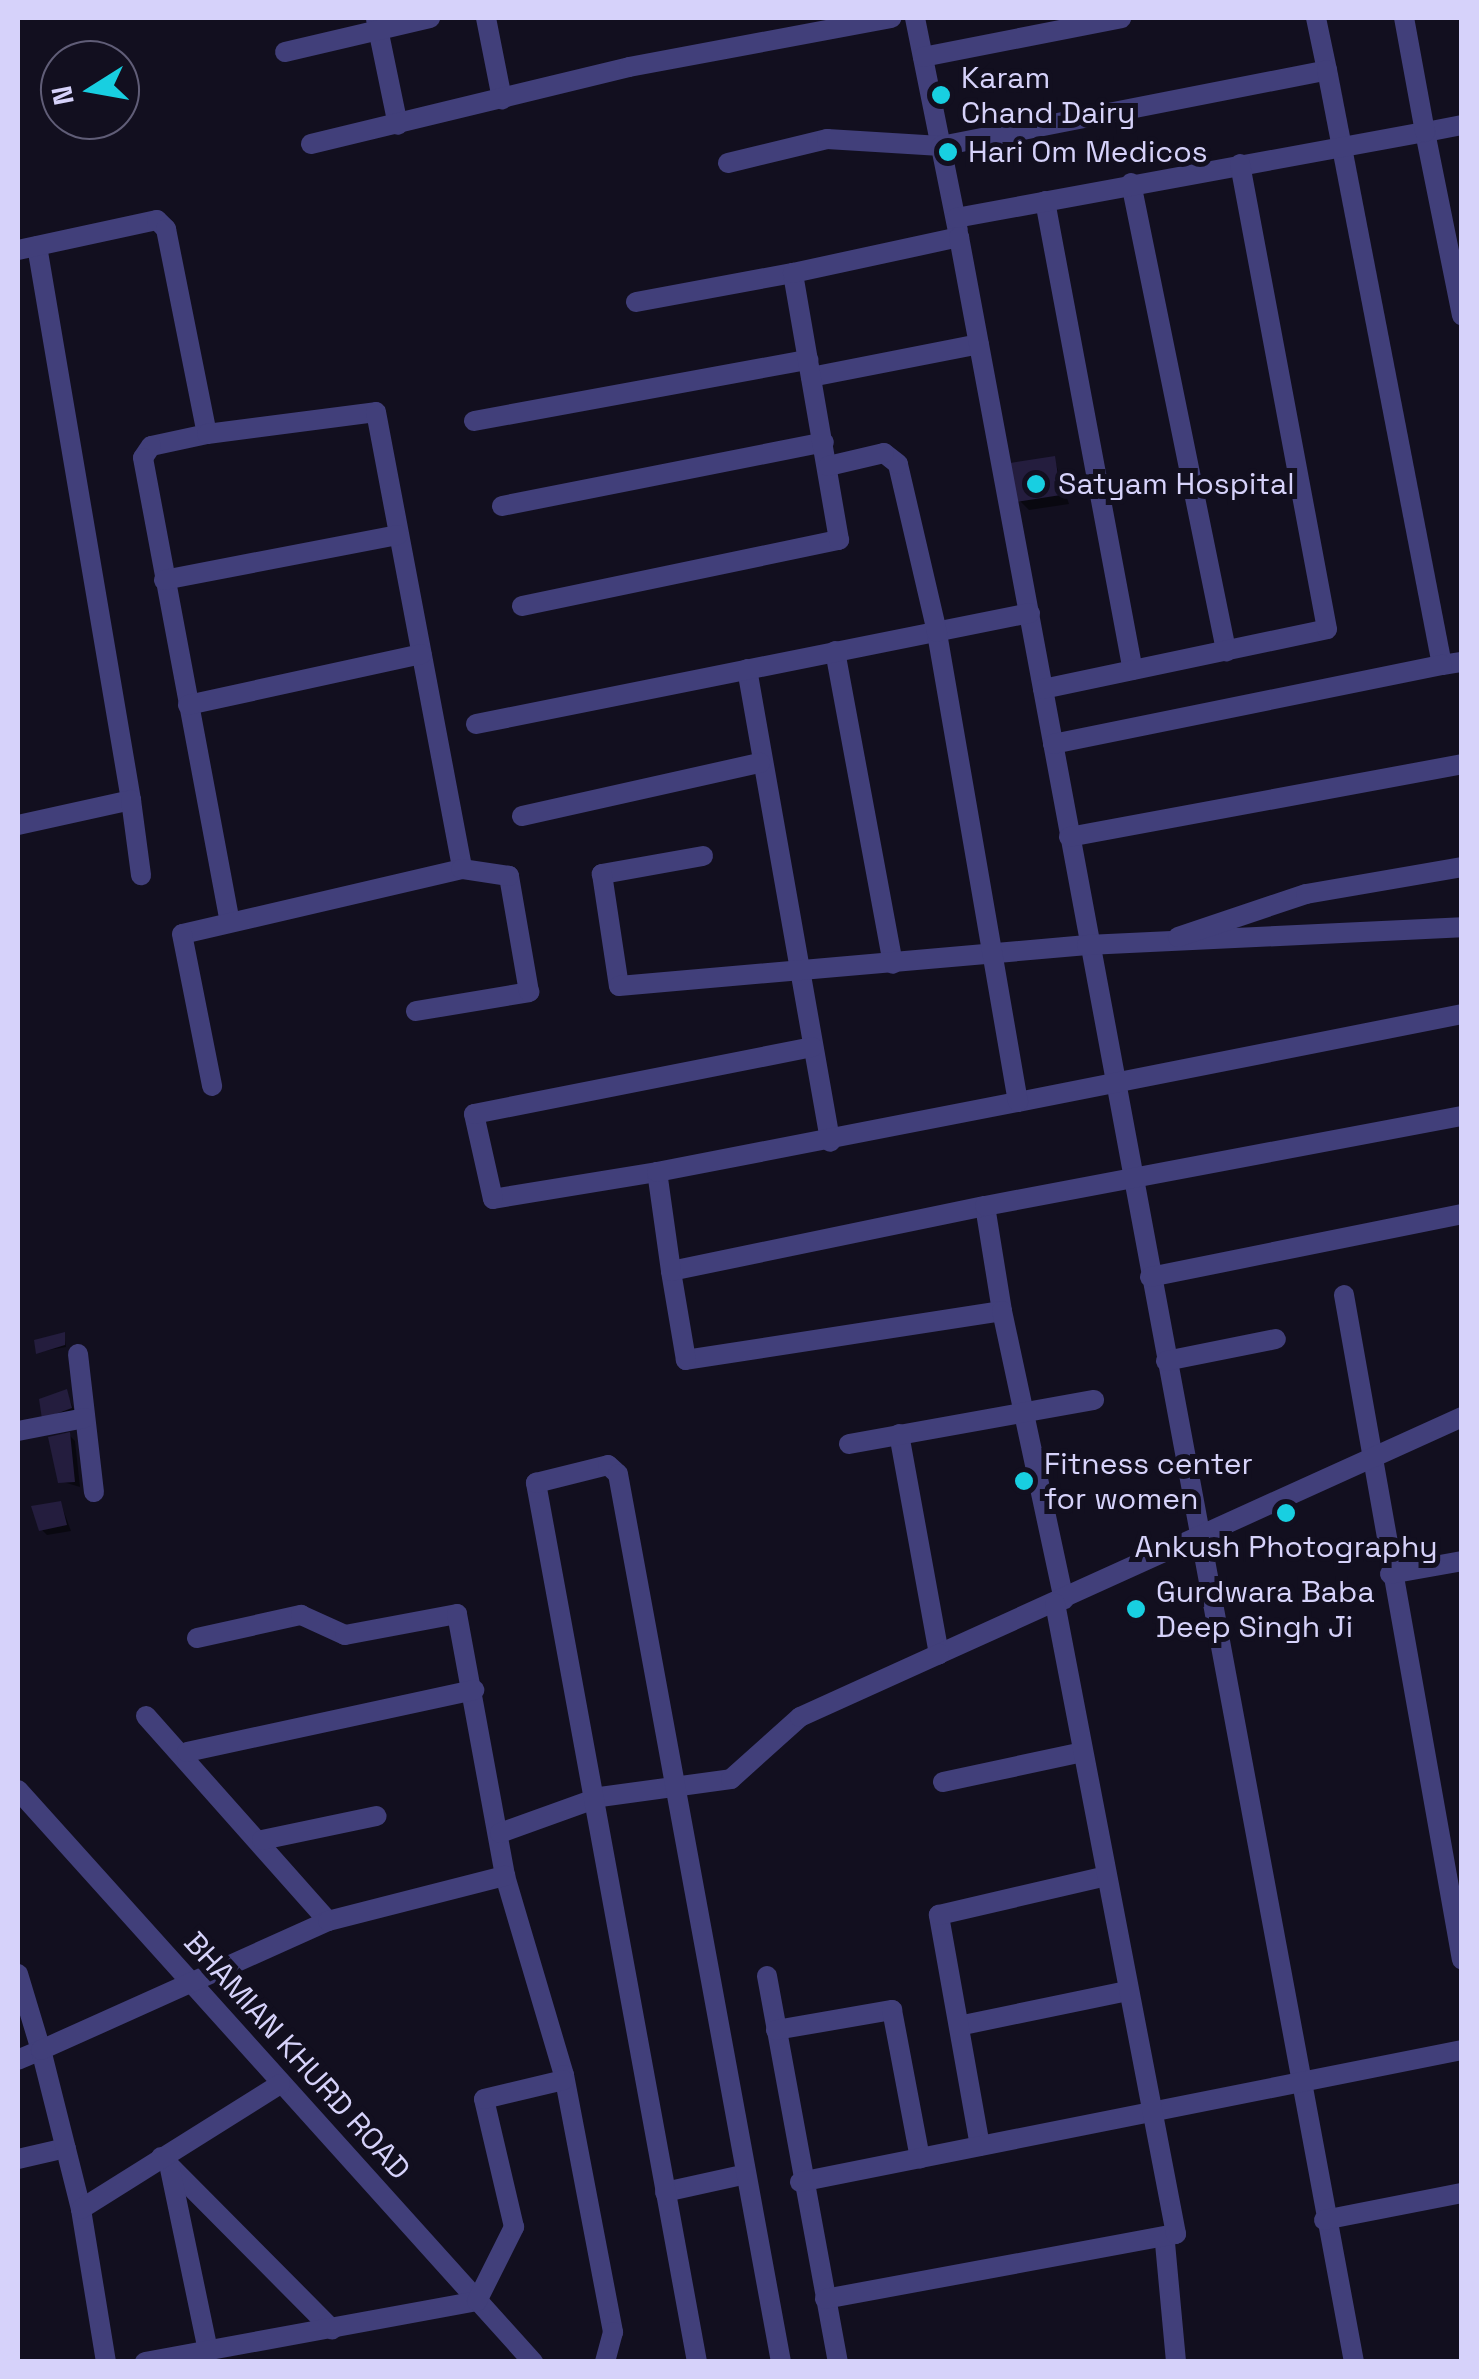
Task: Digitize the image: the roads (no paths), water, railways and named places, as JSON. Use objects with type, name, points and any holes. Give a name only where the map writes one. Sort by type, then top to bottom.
[{"type":"street","points":[[285,52],[377,24],[430,18]]},
{"type":"street","points":[[486,18],[502,100]]},
{"type":"street","points":[[311,144],[891,18]]},
{"type":"street","points":[[915,18],[1030,613],[1087,945],[1298,2084],[1354,2362]]},
{"type":"street","points":[[923,57],[1121,18]]},
{"type":"street","points":[[1052,744],[1452,664],[1316,18]]},
{"type":"street","points":[[1404,18],[1462,315]]},
{"type":"street","points":[[377,24],[398,126]]},
{"type":"street","points":[[728,163],[827,139],[941,146],[1327,70]]},
{"type":"street","points":[[636,302],[793,273],[1045,201],[1462,126]]},
{"type":"street","points":[[1043,688],[1328,626],[1240,164]]},
{"type":"street","points":[[1131,184],[1226,651]]},
{"type":"street","points":[[1045,201],[1132,670]]},
{"type":"street","points":[[142,875],[27,248],[165,224],[207,434]]},
{"type":"street","points":[[522,606],[836,544],[828,466],[793,273]]},
{"type":"street","points":[[474,421],[979,344]]},
{"type":"street","points":[[229,918],[142,453],[207,434],[374,409],[462,868]]},
{"type":"street","points":[[502,506],[824,442]]},
{"type":"street","points":[[828,466],[894,459],[936,632],[1018,1102]]},
{"type":"street","points":[[164,580],[398,535]]},
{"type":"street","points":[[476,724],[1030,613]]},
{"type":"street","points":[[835,651],[893,964]]},
{"type":"street","points":[[188,705],[422,654]]},
{"type":"street","points":[[747,669],[760,763],[830,1142]]},
{"type":"street","points":[[522,816],[760,763]]},
{"type":"street","points":[[1069,837],[1462,764]]},
{"type":"street","points":[[18,825],[131,800]]},
{"type":"street","points":[[704,856],[602,874],[619,986],[1087,945],[1462,926]]},
{"type":"street","points":[[1170,941],[1306,894],[1462,867]]},
{"type":"street","points":[[212,1086],[179,940],[229,918],[462,868],[509,876],[530,992],[416,1011]]},
{"type":"street","points":[[812,1048],[474,1114],[493,1199],[830,1142],[1462,1014]]},
{"type":"street","points":[[671,1271],[985,1206],[1462,1116]]},
{"type":"street","points":[[657,1172],[671,1271],[692,1364],[1002,1311]]},
{"type":"street","points":[[985,1206],[1060,1601],[1082,1752],[1150,2112],[1176,2228],[1165,2243],[1176,2362]]},
{"type":"street","points":[[1150,1277],[1462,1214]]},
{"type":"street","points":[[1344,1295],[1390,1574],[1462,1960]]},
{"type":"street","points":[[1166,1361],[1276,1339]]},
{"type":"street","points":[[78,1354],[94,1492]]},
{"type":"street","points":[[849,1444],[1094,1400]]},
{"type":"street","points":[[500,1833],[600,1797],[670,1781],[731,1779],[814,1709],[1200,1540],[1462,1417]]},
{"type":"street","points":[[18,1431],[85,1418]]},
{"type":"street","points":[[899,1434],[939,1654]]},
{"type":"street","points":[[696,2362],[600,1797],[540,1477],[608,1464],[618,1474],[742,2175],[781,2362]]},
{"type":"street","points":[[1390,1574],[1462,1562]]},
{"type":"street","points":[[198,1638],[306,1615],[345,1635],[454,1611],[474,1690],[506,1876],[564,2080],[614,2332],[606,2362]]},
{"type":"street","points":[[187,1752],[474,1690]]},
{"type":"street","points":[[146,1716],[187,1752],[328,1922]]},
{"type":"street","points":[[942,1782],[1082,1752]]},
{"type":"street","name":"BHAMIAN KHURD ROAD","points":[[18,1790],[533,2362]]},
{"type":"street","points":[[262,1840],[378,1816]]},
{"type":"street","points":[[18,2060],[328,1922],[506,1876]]},
{"type":"street","points":[[980,2146],[939,1915],[1106,1876]]},
{"type":"street","points":[[18,1975],[81,2209],[106,2362]]},
{"type":"street","points":[[767,1976],[800,2182],[838,2362]]},
{"type":"street","points":[[968,2024],[1127,1990]]},
{"type":"street","points":[[776,2030],[892,2010],[920,2158]]},
{"type":"street","points":[[800,2182],[1462,2050]]},
{"type":"street","points":[[145,2362],[477,2302],[514,2227],[484,2099],[564,2080]]},
{"type":"street","points":[[81,2209],[165,2160],[280,2084]]},
{"type":"street","points":[[18,2158],[66,2148]]},
{"type":"street","points":[[165,2160],[332,2329]]},
{"type":"street","points":[[165,2160],[208,2350]]},
{"type":"street","points":[[665,2192],[742,2175]]},
{"type":"street","points":[[1324,2220],[1462,2194]]},
{"type":"street","points":[[825,2299],[1165,2243]]},
{"type":"place","name":"Karam Chand Dairy","points":[[941,95]]},
{"type":"place","name":"Hari Om Medicos","points":[[948,152]]},
{"type":"place","name":"Satyam Hospital","points":[[1036,484]]},
{"type":"place","name":"Fitness center for women","points":[[1024,1481]]},
{"type":"place","name":"Ankush Photography","points":[[1286,1513]]},
{"type":"place","name":"Gurdwara Baba Deep Singh Ji","points":[[1136,1609]]}]
